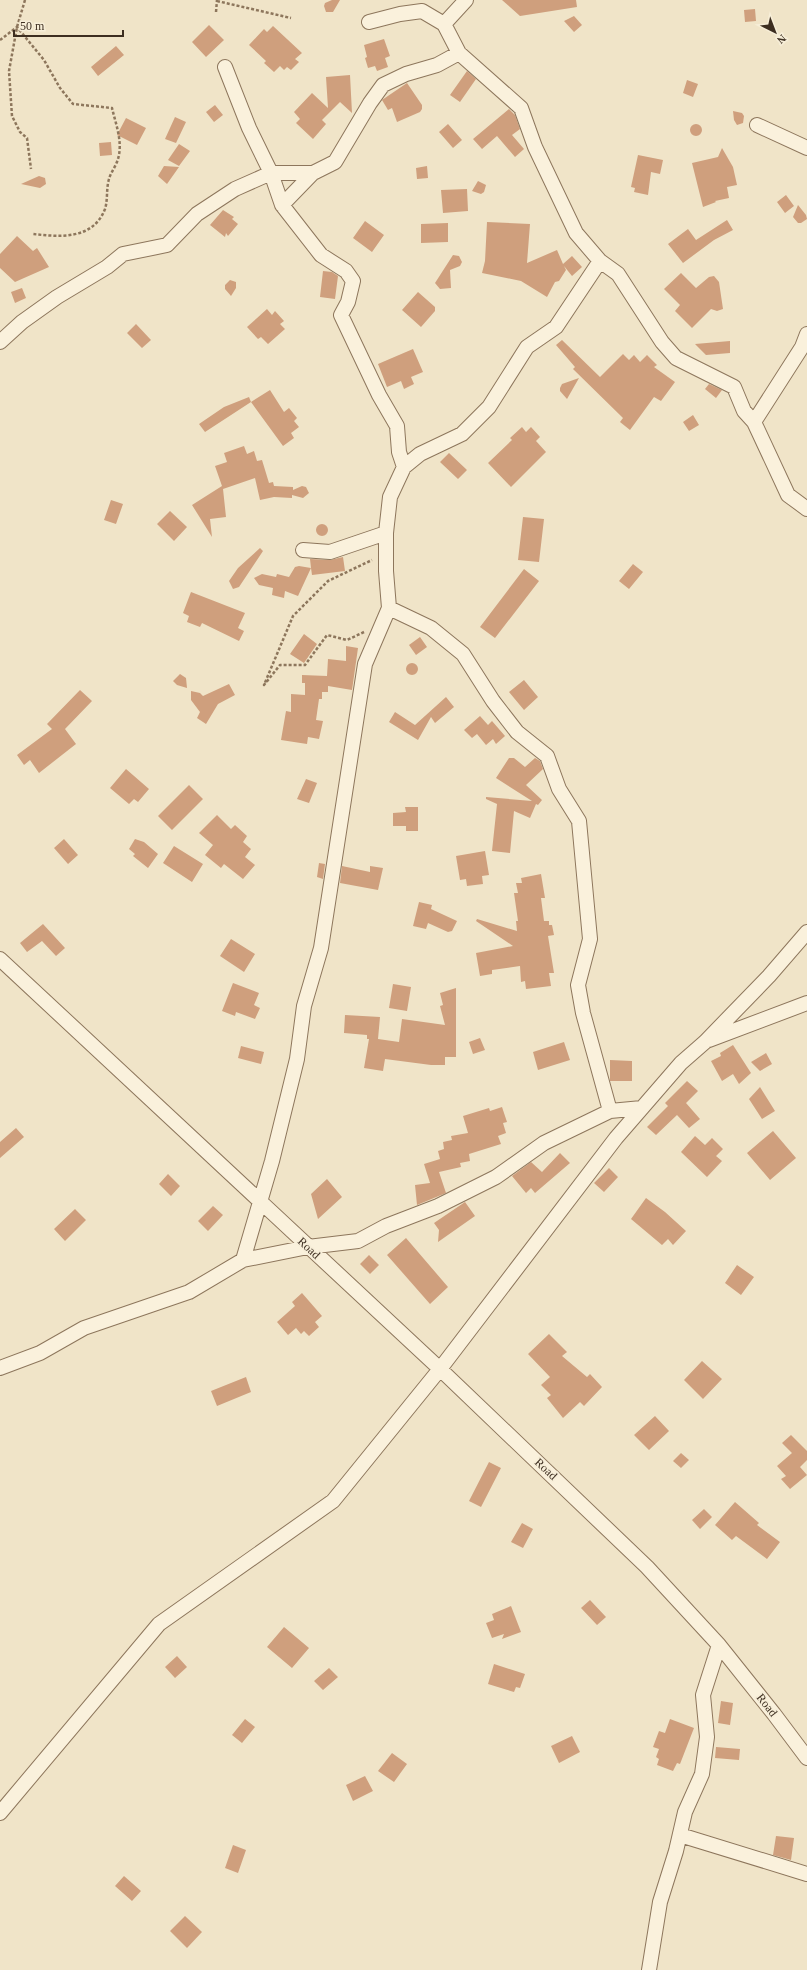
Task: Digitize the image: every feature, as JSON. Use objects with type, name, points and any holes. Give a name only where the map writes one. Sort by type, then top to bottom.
[{"type":"street","points":[[444,24],[466,0]]},
{"type":"street","points":[[369,22],[400,14],[422,11],[444,24],[459,53],[521,108],[535,147],[576,233],[600,261],[618,274],[662,342],[676,358],[734,387],[744,411],[754,422],[788,495],[807,509]]},
{"type":"street","points":[[282,205],[313,173],[336,162],[370,103],[383,85],[406,74],[437,65],[459,53]]},
{"type":"street","points":[[225,67],[250,128],[271,172],[282,205],[321,254],[346,271],[353,281],[348,302],[341,315],[379,395],[397,426],[399,452],[404,467]]},
{"type":"street","points":[[757,125],[807,148]]},
{"type":"street","points":[[0,342],[22,322],[57,297],[106,267],[124,254],[167,245],[197,214],[235,189],[271,172],[313,173]]},
{"type":"street","points":[[243,1260],[260,1204],[297,1058],[304,1006],[321,948],[365,664],[389,608],[385,553],[390,497],[404,467],[420,454],[462,434],[489,407],[527,347],[556,327],[600,261]]},
{"type":"street","points":[[754,422],[802,347],[807,334]]},
{"type":"street","points":[[303,550],[330,552],[386,533]]},
{"type":"street","points":[[389,608],[431,628],[463,654],[493,701],[517,732],[547,756],[559,790],[579,821],[590,939],[578,985],[610,1111]]},
{"type":"street","points":[[0,1813],[159,1624],[333,1501],[440,1369],[616,1138],[681,1063],[705,1042],[768,976],[807,932]]},
{"type":"street","name":"Road","points":[[0,960],[260,1204],[440,1369],[647,1567],[719,1645],[807,1758]]},
{"type":"street","points":[[705,1042],[807,1003]]},
{"type":"street","points":[[0,1368],[40,1353],[84,1328],[189,1292],[243,1260],[308,1247],[358,1241],[392,1223],[438,1206],[496,1177],[544,1143],[610,1111],[642,1108]]},
{"type":"street","points":[[649,1970],[660,1902],[680,1835],[685,1812],[702,1774],[707,1737],[703,1695],[719,1645]]},
{"type":"street","points":[[680,1835],[807,1874]]},
{"type":"path","points":[[25,0],[16,27],[9,72],[12,116],[20,132],[27,138],[32,169]]},
{"type":"path","points":[[216,12],[217,1],[291,18]]},
{"type":"path","points":[[0,40],[16,27]]},
{"type":"path","points":[[16,27],[44,60],[60,88],[73,104],[112,108],[120,140],[118,159],[109,179],[105,209],[97,223],[82,234],[59,237],[33,234]]},
{"type":"path","points":[[382,624],[347,640],[327,635],[305,665],[280,665],[264,685],[293,616],[328,581],[385,553]]},
{"type":"building","points":[[332,0],[340,0],[333,12],[326,12],[324,6],[325,3]]},
{"type":"building","points":[[502,0],[576,0],[577,7],[520,16]]},
{"type":"building","points":[[755,9],[756,21],[745,22],[744,10]]},
{"type":"building","points":[[574,16],[582,25],[574,32],[564,21]]},
{"type":"building","points":[[209,25],[224,40],[206,57],[192,42]]},
{"type":"building","points":[[273,26],[302,53],[295,59],[299,62],[291,70],[287,67],[284,70],[280,66],[274,72],[264,63],[266,61],[249,45],[264,29],[267,32]]},
{"type":"building","points":[[384,39],[390,56],[385,58],[388,67],[377,71],[375,66],[368,68],[365,58],[367,57],[364,45]]},
{"type":"building","points":[[116,46],[124,55],[98,76],[91,67]]},
{"type":"building","points":[[467,71],[476,79],[460,102],[450,95]]},
{"type":"building","points":[[350,75],[352,113],[340,102],[322,120],[326,124],[313,139],[296,123],[300,119],[294,112],[312,93],[328,108],[326,77]]},
{"type":"building","points":[[687,80],[698,84],[693,97],[683,93]]},
{"type":"building","points":[[407,83],[422,105],[422,109],[420,112],[397,122],[392,108],[388,110],[382,100]]},
{"type":"building","points":[[215,105],[223,115],[214,122],[206,112]]},
{"type":"building","points":[[509,109],[515,115],[520,129],[512,135],[524,149],[515,157],[497,136],[482,149],[473,139]]},
{"type":"building","points":[[733,111],[742,113],[744,116],[743,123],[737,125],[734,120]]},
{"type":"building","points":[[175,117],[186,122],[176,143],[165,139]]},
{"type":"building","points":[[126,118],[146,128],[137,145],[117,135]]},
{"type":"building","points":[[448,124],[462,140],[453,148],[439,132]]},
{"type":"building","points":[[696,124],[700,126],[702,130],[700,134],[696,136],[692,134],[690,130],[692,126]]},
{"type":"building","points":[[111,142],[112,155],[100,156],[99,143]]},
{"type":"building","points":[[179,144],[190,151],[179,166],[168,160]]},
{"type":"building","points":[[722,148],[733,167],[737,185],[727,187],[729,198],[715,201],[716,202],[703,207],[692,163],[718,157]]},
{"type":"building","points":[[638,155],[663,160],[660,174],[651,172],[648,195],[634,192],[635,188],[631,187]]},
{"type":"building","points":[[164,166],[179,167],[167,184],[158,176]]},
{"type":"building","points":[[427,166],[428,178],[417,179],[416,168]]},
{"type":"building","points":[[39,176],[45,178],[46,184],[40,188],[21,184]]},
{"type":"building","points":[[478,181],[486,185],[484,192],[481,194],[472,191]]},
{"type":"building","points":[[467,189],[468,211],[443,213],[441,190]]},
{"type":"building","points":[[786,195],[794,206],[785,213],[777,202]]},
{"type":"building","points":[[798,205],[806,215],[807,219],[801,223],[798,223],[793,217]]},
{"type":"building","points":[[223,210],[234,217],[232,219],[238,224],[228,236],[226,233],[225,237],[210,225]]},
{"type":"building","points":[[727,220],[733,230],[714,240],[683,263],[668,244],[688,229],[696,240]]},
{"type":"building","points":[[365,221],[384,235],[372,252],[353,238]]},
{"type":"building","points":[[487,222],[530,224],[527,263],[557,250],[563,264],[572,256],[582,267],[572,276],[564,266],[566,270],[559,281],[555,282],[547,297],[521,281],[482,273],[485,261]]},
{"type":"building","points":[[448,223],[448,242],[421,243],[421,224]]},
{"type":"building","points":[[17,236],[33,251],[37,248],[49,267],[15,282],[0,268],[0,254]]},
{"type":"building","points":[[453,255],[459,256],[462,262],[460,266],[450,270],[451,288],[440,289],[435,283]]},
{"type":"building","points":[[323,271],[332,272],[338,276],[335,299],[320,297]]},
{"type":"building","points":[[681,273],[696,288],[709,277],[714,276],[719,282],[723,309],[717,311],[711,309],[692,328],[675,311],[680,305],[664,289]]},
{"type":"building","points":[[230,280],[236,282],[236,288],[231,296],[225,289],[225,285]]},
{"type":"building","points":[[22,288],[26,298],[15,303],[11,292]]},
{"type":"building","points":[[418,292],[435,307],[435,311],[421,327],[402,310]]},
{"type":"building","points":[[267,309],[272,315],[275,311],[284,321],[280,324],[285,329],[268,344],[261,337],[258,339],[247,327]]},
{"type":"building","points":[[136,324],[151,340],[142,348],[127,333]]},
{"type":"building","points":[[562,340],[600,377],[623,354],[629,360],[634,355],[640,362],[647,355],[657,365],[654,367],[675,382],[661,401],[654,397],[630,430],[620,422],[623,418],[573,369],[575,367],[556,345]]},
{"type":"building","points":[[730,341],[730,353],[706,355],[695,344]]},
{"type":"building","points":[[413,349],[423,372],[411,377],[414,384],[404,389],[401,381],[387,387],[378,364]]},
{"type":"building","points":[[579,378],[567,399],[560,391],[562,384]]},
{"type":"building","points":[[709,384],[722,390],[716,398],[705,389]]},
{"type":"building","points":[[270,390],[284,412],[289,408],[297,418],[294,421],[299,427],[291,433],[294,438],[283,446],[251,402]]},
{"type":"building","points":[[249,397],[251,402],[205,432],[199,424],[224,407]]},
{"type":"building","points":[[693,415],[699,425],[689,431],[683,422]]},
{"type":"building","points":[[522,427],[526,432],[531,427],[540,437],[536,441],[546,452],[511,487],[488,463],[512,440],[510,438]]},
{"type":"building","points":[[244,446],[247,454],[254,451],[257,461],[262,460],[269,483],[273,482],[274,486],[293,487],[293,490],[302,486],[306,487],[309,493],[303,498],[292,495],[292,498],[274,497],[260,500],[255,478],[223,489],[226,517],[210,519],[212,537],[192,505],[222,486],[215,466],[227,462],[224,453]]},
{"type":"building","points":[[449,453],[467,470],[458,479],[440,462]]},
{"type":"building","points":[[111,500],[123,504],[116,524],[104,520]]},
{"type":"building","points":[[170,511],[187,527],[174,541],[157,524]]},
{"type":"building","points":[[523,517],[544,519],[539,562],[518,560]]},
{"type":"building","points":[[322,524],[326,526],[328,530],[326,534],[322,536],[318,534],[316,530],[318,526]]},
{"type":"building","points":[[260,548],[263,551],[239,587],[233,589],[229,581],[238,568]]},
{"type":"building","points":[[343,557],[345,571],[312,575],[310,559],[330,560]]},
{"type":"building","points":[[633,564],[643,572],[629,589],[619,581]]},
{"type":"building","points":[[299,566],[311,568],[298,596],[285,591],[284,598],[272,595],[273,588],[259,585],[254,578],[262,574],[276,577],[277,574],[289,577],[295,567]]},
{"type":"building","points":[[524,569],[539,581],[495,638],[480,627]]},
{"type":"building","points":[[191,592],[245,613],[238,628],[244,631],[239,641],[202,623],[200,627],[187,622],[189,616],[183,613]]},
{"type":"building","points":[[304,634],[317,644],[304,663],[290,654]]},
{"type":"building","points":[[420,637],[427,647],[416,655],[409,645]]},
{"type":"building","points":[[346,646],[358,648],[352,690],[328,686],[328,692],[322,692],[322,699],[319,699],[316,720],[323,721],[319,739],[308,737],[307,744],[281,740],[286,711],[291,712],[291,694],[305,695],[305,683],[302,683],[302,675],[327,676],[328,659],[346,661]]},
{"type":"building","points":[[412,663],[416,665],[418,669],[416,673],[412,675],[408,673],[406,669],[408,665]]},
{"type":"building","points":[[180,674],[186,678],[187,688],[177,685],[173,681]]},
{"type":"building","points":[[524,680],[538,697],[524,710],[509,692]]},
{"type":"building","points":[[229,684],[235,695],[218,704],[206,724],[197,718],[200,712],[191,700],[191,691],[200,693],[203,696]]},
{"type":"building","points":[[80,690],[92,701],[65,729],[76,744],[39,773],[30,760],[24,765],[17,755],[52,729],[47,724]]},
{"type":"building","points":[[446,697],[454,707],[435,723],[431,717],[418,740],[389,722],[395,712],[415,725]]},
{"type":"building","points":[[480,716],[488,725],[492,721],[505,736],[496,744],[493,739],[486,745],[477,734],[472,738],[464,730]]},
{"type":"building","points":[[509,758],[514,758],[525,767],[535,758],[540,761],[543,769],[526,785],[542,800],[538,805],[536,804],[530,818],[514,811],[510,853],[492,851],[497,804],[486,799],[486,797],[532,801],[496,778]]},
{"type":"building","points":[[126,769],[149,789],[138,802],[134,799],[129,804],[110,788]]},
{"type":"building","points":[[306,779],[317,783],[309,803],[297,799]]},
{"type":"building","points":[[189,785],[203,799],[172,830],[158,816]]},
{"type":"building","points":[[405,807],[418,807],[418,831],[406,831],[406,826],[393,826],[393,813],[406,812]]},
{"type":"building","points":[[217,815],[231,829],[235,825],[247,836],[243,842],[251,849],[245,857],[255,865],[243,879],[224,864],[221,868],[205,855],[213,845],[199,833]]},
{"type":"building","points":[[64,839],[78,855],[68,864],[54,848]]},
{"type":"building","points":[[135,839],[144,842],[158,854],[148,868],[133,856],[135,854],[129,849]]},
{"type":"building","points":[[174,846],[203,864],[192,882],[163,863]]},
{"type":"building","points":[[485,851],[489,875],[482,876],[483,884],[467,886],[466,879],[460,880],[456,856]]},
{"type":"building","points":[[319,863],[325,864],[323,879],[317,877]]},
{"type":"building","points":[[342,866],[370,872],[370,866],[383,868],[378,890],[340,883]]},
{"type":"building","points":[[541,874],[545,898],[541,898],[544,921],[549,921],[549,925],[552,925],[554,935],[548,936],[554,973],[549,973],[551,986],[526,989],[525,981],[521,982],[520,966],[492,970],[492,974],[480,976],[476,953],[513,946],[476,921],[477,919],[517,931],[516,921],[518,921],[514,893],[518,893],[516,883],[522,883],[521,878]]},
{"type":"building","points":[[419,902],[432,905],[431,909],[457,921],[452,931],[448,932],[428,923],[426,929],[413,926]]},
{"type":"building","points":[[43,924],[65,948],[56,956],[42,941],[27,952],[20,943]]},
{"type":"building","points":[[231,939],[255,954],[244,972],[220,956]]},
{"type":"building","points":[[233,983],[259,993],[254,1005],[260,1008],[255,1019],[236,1012],[235,1016],[222,1011]]},
{"type":"building","points":[[393,984],[411,987],[407,1011],[389,1008]]},
{"type":"building","points":[[456,988],[456,1057],[445,1057],[445,1065],[431,1065],[385,1059],[383,1071],[364,1068],[369,1039],[367,1039],[367,1035],[344,1033],[345,1015],[380,1017],[378,1039],[399,1042],[402,1019],[445,1025],[440,1006],[443,1005],[440,993]]},
{"type":"building","points":[[480,1038],[485,1050],[473,1054],[469,1042]]},
{"type":"building","points":[[564,1042],[570,1060],[538,1070],[533,1052]]},
{"type":"building","points":[[733,1045],[751,1073],[739,1084],[733,1074],[722,1081],[711,1061],[721,1056],[720,1053]]},
{"type":"building","points":[[241,1046],[264,1052],[261,1064],[238,1058]]},
{"type":"building","points":[[766,1053],[772,1064],[760,1071],[751,1062]]},
{"type":"building","points":[[610,1060],[632,1061],[632,1081],[610,1081]]},
{"type":"building","points":[[687,1081],[698,1091],[686,1103],[700,1119],[689,1128],[677,1115],[656,1135],[647,1127],[668,1106],[665,1103]]},
{"type":"building","points":[[760,1087],[775,1111],[762,1119],[749,1099]]},
{"type":"building","points":[[502,1107],[507,1122],[503,1123],[506,1133],[498,1136],[501,1144],[469,1154],[470,1161],[460,1163],[461,1167],[439,1172],[446,1193],[417,1205],[415,1185],[430,1183],[424,1164],[440,1159],[438,1151],[444,1149],[443,1142],[452,1140],[451,1136],[468,1133],[463,1116],[489,1108],[490,1111]]},
{"type":"building","points":[[16,1128],[24,1137],[0,1158],[0,1142]]},
{"type":"building","points":[[773,1131],[796,1158],[770,1180],[747,1153]]},
{"type":"building","points":[[695,1136],[705,1145],[712,1138],[723,1149],[716,1156],[722,1161],[707,1177],[681,1152]]},
{"type":"building","points":[[560,1153],[570,1163],[535,1193],[531,1188],[526,1193],[512,1176],[531,1162],[542,1172]]},
{"type":"building","points":[[609,1168],[618,1177],[604,1192],[594,1183]]},
{"type":"building","points":[[168,1174],[180,1186],[171,1196],[159,1184]]},
{"type":"building","points":[[327,1179],[342,1197],[318,1219],[311,1194]]},
{"type":"building","points":[[646,1198],[665,1212],[686,1231],[673,1245],[668,1239],[662,1245],[631,1219]]},
{"type":"building","points":[[465,1202],[475,1216],[438,1242],[439,1230],[434,1223]]},
{"type":"building","points":[[213,1206],[223,1215],[208,1231],[198,1221]]},
{"type":"building","points":[[75,1209],[86,1220],[65,1241],[54,1229]]},
{"type":"building","points":[[406,1238],[448,1287],[430,1304],[387,1255]]},
{"type":"building","points":[[369,1255],[379,1265],[370,1274],[360,1264]]},
{"type":"building","points":[[737,1265],[754,1277],[741,1295],[725,1283]]},
{"type":"building","points":[[302,1293],[322,1316],[315,1322],[319,1327],[309,1336],[304,1331],[301,1334],[296,1328],[288,1335],[277,1322],[295,1306],[292,1302]]},
{"type":"building","points":[[549,1334],[567,1352],[562,1356],[587,1377],[590,1374],[602,1387],[584,1406],[580,1402],[563,1418],[547,1398],[551,1395],[541,1385],[550,1377],[528,1354]]},
{"type":"building","points":[[702,1361],[722,1379],[703,1399],[684,1380]]},
{"type":"building","points":[[246,1377],[251,1392],[217,1406],[211,1391]]},
{"type":"building","points":[[655,1416],[669,1431],[649,1450],[634,1435]]},
{"type":"building","points":[[791,1435],[807,1451],[807,1460],[800,1467],[807,1475],[790,1489],[781,1479],[786,1476],[777,1466],[792,1453],[782,1443]]},
{"type":"building","points":[[681,1453],[689,1460],[681,1468],[673,1461]]},
{"type":"building","points":[[489,1462],[501,1468],[481,1507],[469,1501]]},
{"type":"building","points":[[735,1502],[759,1523],[757,1525],[780,1542],[767,1559],[736,1536],[732,1540],[715,1525]]},
{"type":"building","points":[[704,1509],[712,1517],[700,1529],[692,1520]]},
{"type":"building","points":[[522,1523],[533,1529],[523,1548],[511,1542]]},
{"type":"building","points":[[590,1600],[606,1617],[597,1625],[581,1608]]},
{"type":"building","points":[[511,1606],[521,1632],[502,1639],[504,1634],[492,1638],[486,1623],[494,1620],[492,1614]]},
{"type":"building","points":[[284,1627],[309,1648],[292,1668],[267,1647]]},
{"type":"building","points":[[177,1656],[187,1667],[175,1678],[165,1667]]},
{"type":"building","points":[[494,1664],[525,1674],[520,1688],[516,1687],[514,1692],[488,1684]]},
{"type":"building","points":[[329,1668],[338,1677],[323,1690],[314,1681]]},
{"type":"building","points":[[721,1701],[733,1703],[730,1725],[718,1723]]},
{"type":"building","points":[[245,1719],[255,1727],[242,1743],[232,1735]]},
{"type":"building","points":[[670,1719],[694,1728],[680,1764],[677,1763],[673,1771],[657,1765],[659,1759],[656,1757],[659,1749],[653,1747],[659,1731],[665,1733]]},
{"type":"building","points":[[572,1736],[580,1752],[559,1763],[551,1746]]},
{"type":"building","points":[[716,1747],[740,1749],[739,1760],[715,1758]]},
{"type":"building","points":[[392,1753],[407,1764],[394,1782],[378,1771]]},
{"type":"building","points":[[365,1776],[373,1791],[353,1801],[346,1785]]},
{"type":"building","points":[[776,1836],[794,1838],[791,1860],[773,1855]]},
{"type":"building","points":[[233,1845],[246,1850],[238,1873],[225,1868]]},
{"type":"building","points":[[124,1876],[141,1891],[132,1901],[115,1886]]},
{"type":"building","points":[[185,1916],[202,1932],[187,1948],[170,1931]]}]
